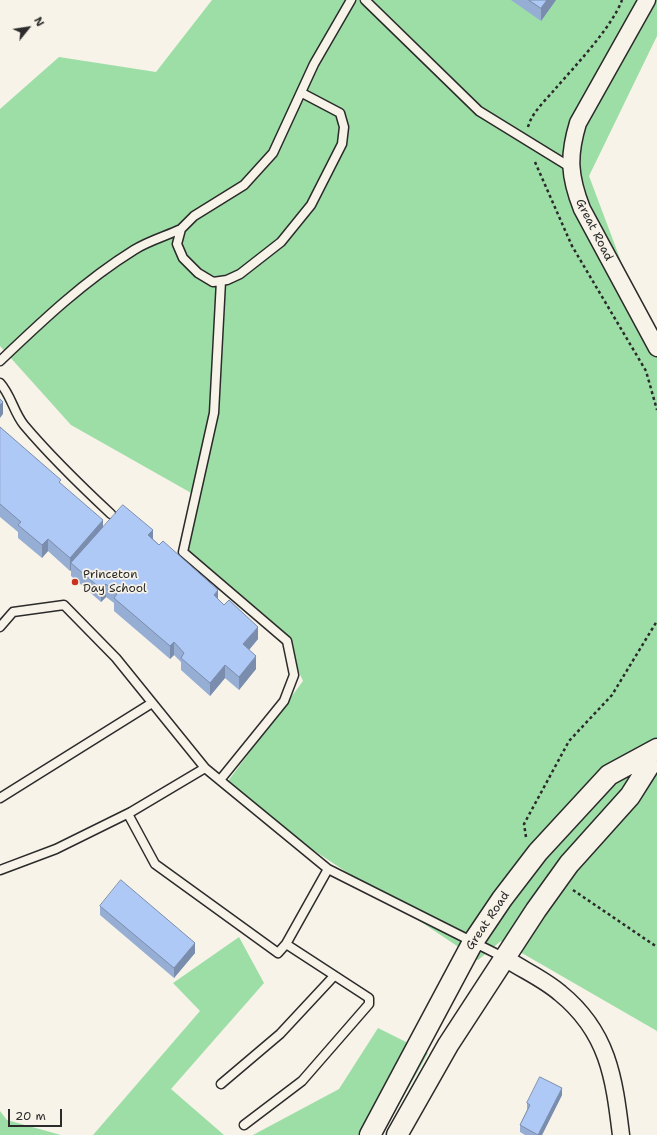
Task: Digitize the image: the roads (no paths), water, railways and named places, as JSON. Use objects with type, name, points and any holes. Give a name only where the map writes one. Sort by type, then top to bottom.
[{"type":"street","name":"Great Road","points":[[647,0],[578,123],[572,145],[570,167],[574,190],[582,209],[657,348]]},
{"type":"street","name":"Great Road","points":[[370,1135],[473,942],[538,852],[574,811],[609,775],[657,749]]},
{"type":"street","points":[[397,1135],[448,1045],[560,877],[594,835],[630,796],[657,753]]},
{"type":"street","points":[[506,958],[560,992],[584,1016],[602,1044],[613,1079],[621,1135]]},
{"type":"lane","points":[[0,361],[86,283],[135,249],[181,229],[194,216],[244,184],[258,171],[273,153],[302,93],[314,64],[351,0]]},
{"type":"lane","points":[[365,0],[479,111],[570,167]]},
{"type":"lane","points":[[181,229],[178,244],[183,258],[198,273],[213,282],[221,281],[240,274],[281,242],[311,205],[342,144],[344,127],[340,113],[302,93]]},
{"type":"lane","points":[[220,780],[284,701],[294,675],[287,641],[183,552],[214,413],[221,281]]},
{"type":"lane","points":[[0,383],[7,391],[23,424],[71,477],[111,514]]},
{"type":"lane","points":[[0,626],[13,612],[64,605],[116,658],[205,768],[328,869],[506,958]]},
{"type":"lane","points":[[0,798],[152,703]]},
{"type":"lane","points":[[0,870],[56,849],[128,814],[205,768]]},
{"type":"lane","points":[[128,814],[155,864],[278,954],[286,944],[328,869]]},
{"type":"lane","points":[[244,1125],[302,1081],[369,1004],[369,998],[286,944]]},
{"type":"lane","points":[[221,1084],[280,1034],[334,976]]},
{"type":"place","name":"Princeton Day School","points":[[75,582]]}]
